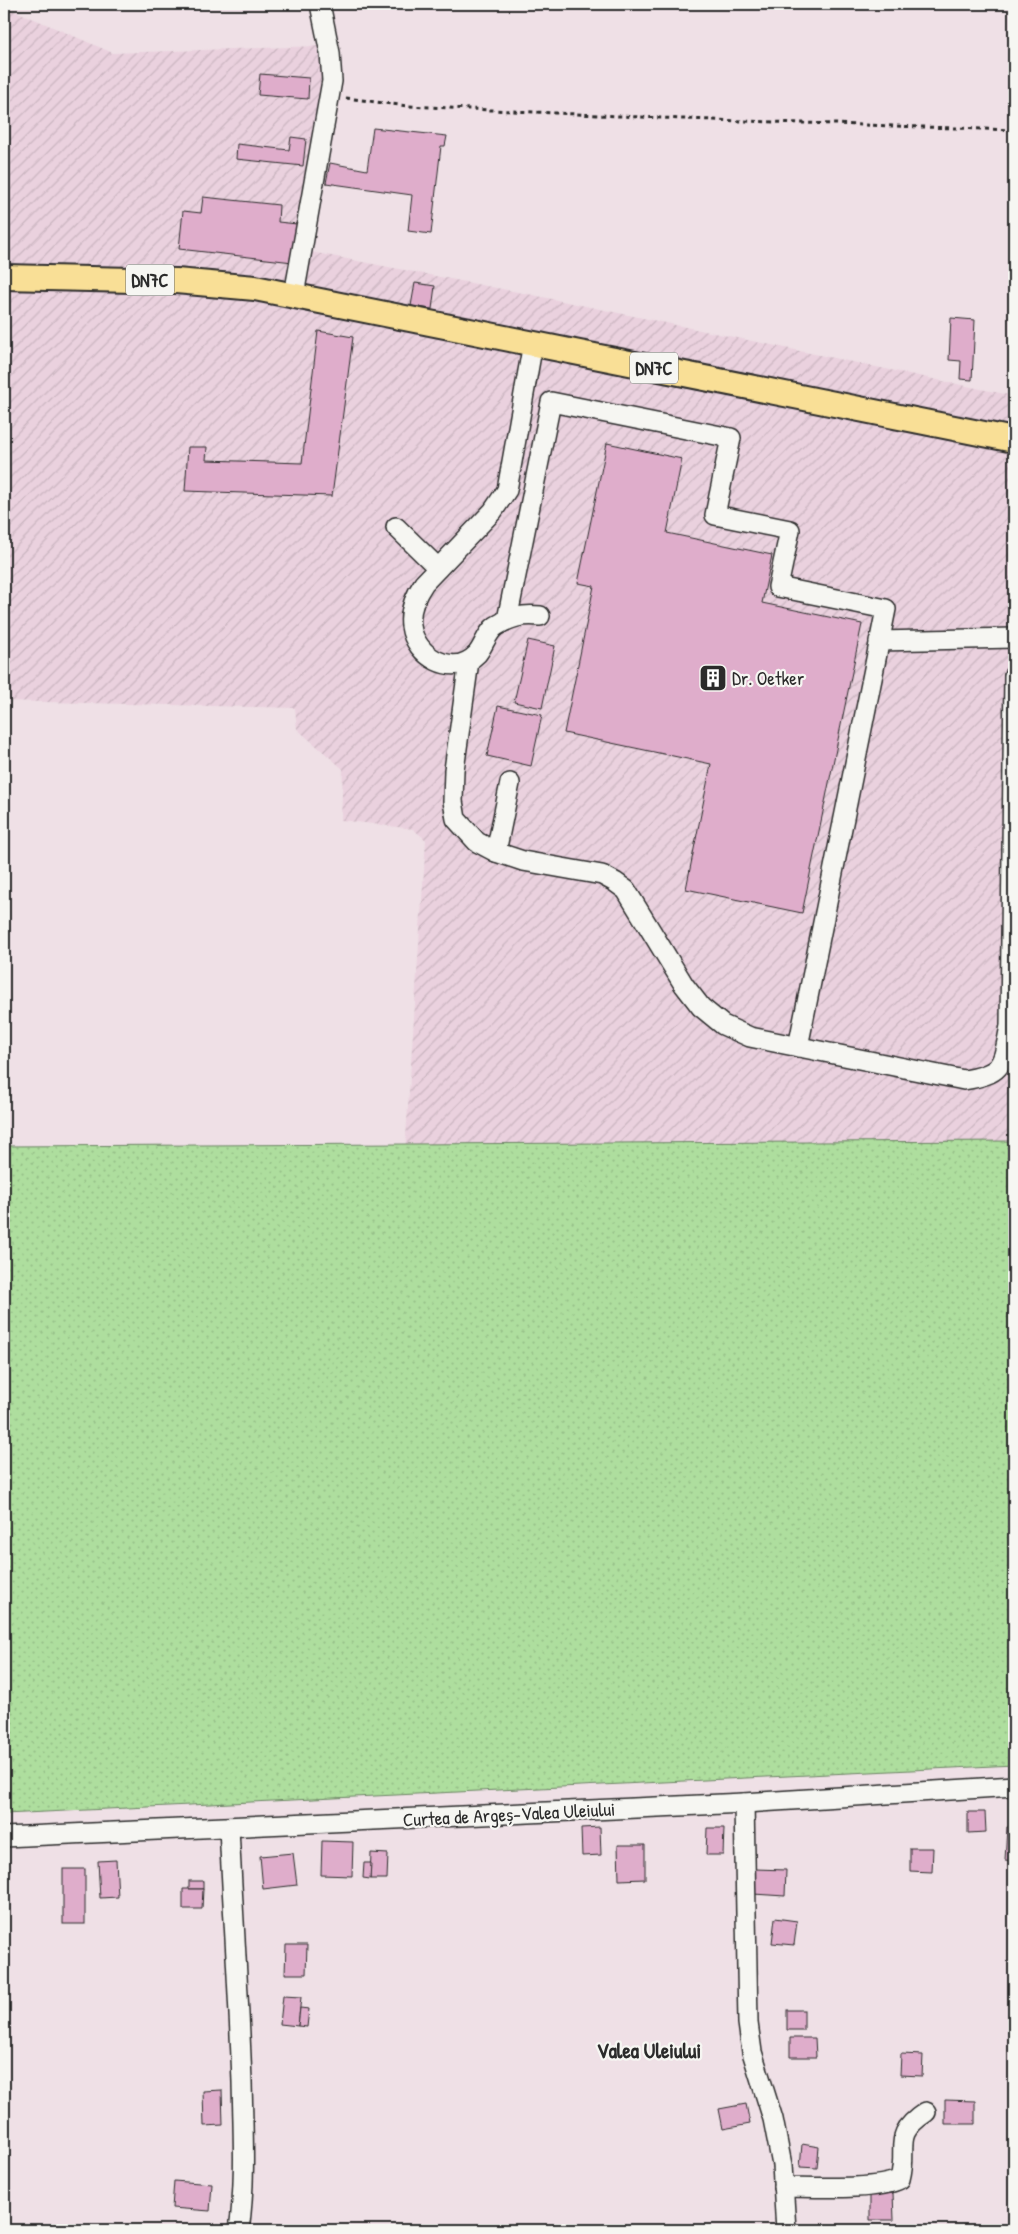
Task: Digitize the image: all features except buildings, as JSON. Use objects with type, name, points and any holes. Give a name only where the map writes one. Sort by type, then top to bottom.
[{"type":"main road","name":"DN7C","points":[[4,277],[176,281],[255,288],[1014,440]]},
{"type":"street","points":[[294,295],[332,82],[330,53],[320,4]]},
{"type":"street","points":[[534,343],[507,490],[493,511],[438,568],[416,594],[410,614],[417,645],[428,657],[441,662],[458,664],[478,654],[494,628],[507,620],[523,614],[540,616]]},
{"type":"street","points":[[507,620],[551,402],[731,438],[715,515],[790,530],[778,587],[886,608],[798,1047]]},
{"type":"street","points":[[396,527],[438,568]]},
{"type":"street","points":[[879,641],[1014,638]]},
{"type":"street","points":[[469,660],[454,770],[453,801],[456,819],[477,842],[496,852],[523,861],[602,875],[616,882],[626,890],[684,985],[701,1007],[723,1025],[750,1037],[964,1080],[985,1076],[997,1070],[1005,1053],[1010,1026],[1014,675]]},
{"type":"street","points":[[496,852],[510,783]]},
{"type":"street","name":"Curtea de Argeș-Valea Uleiului","points":[[4,1838],[744,1803],[1014,1786]]},
{"type":"street","points":[[744,1803],[748,2023],[752,2052],[774,2119],[784,2187],[786,2230]]},
{"type":"street","points":[[229,1827],[243,2124],[243,2203],[239,2230]]},
{"type":"street","points":[[784,2187],[872,2186],[892,2183],[900,2179],[903,2169],[902,2137],[910,2122],[926,2112]]},
{"type":"path","points":[[329,95],[406,106],[683,119],[1014,130]]},
{"type":"shaded area","points":[[4,6],[113,53],[319,46],[327,79],[311,252],[533,295],[1014,396],[1014,1209],[399,1241],[426,840],[413,829],[341,820],[343,769],[297,729],[295,708],[4,701]]},
{"type":"green space","points":[[1014,1141],[1014,1765],[4,1814],[4,1146]]},
{"type":"place","name":"Dr. Oetker","points":[[713,678]]},
{"type":"district","name":"Valea Uleiului","points":[[649,2050]]}]
